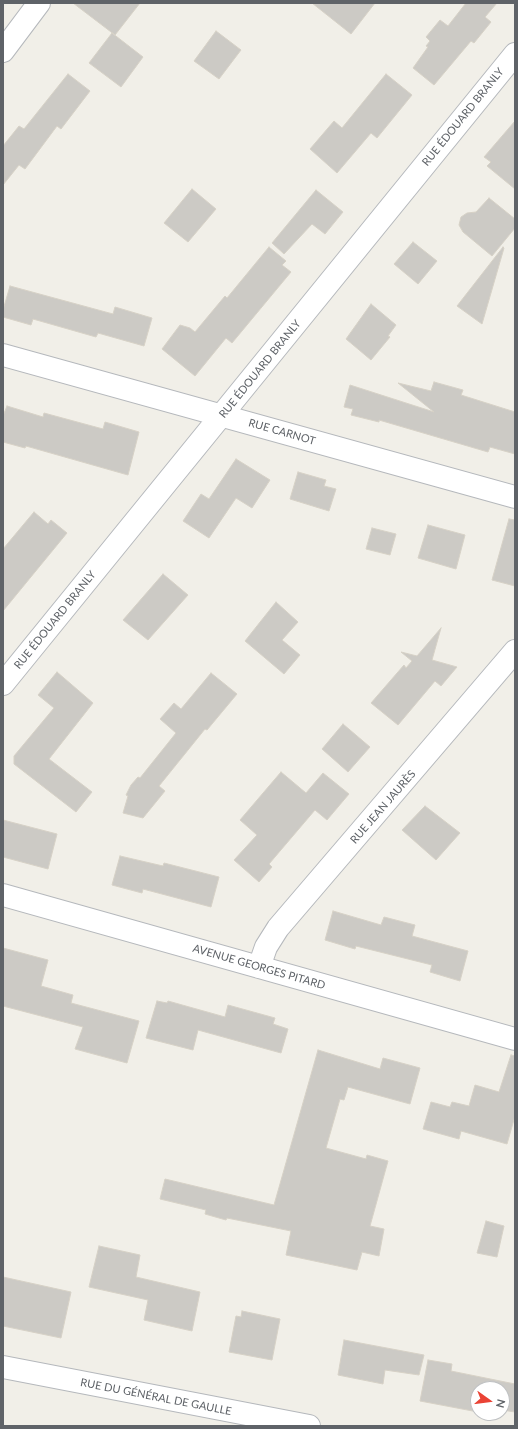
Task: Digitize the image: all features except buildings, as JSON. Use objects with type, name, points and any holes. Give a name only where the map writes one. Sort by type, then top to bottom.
[{"type":"street","points":[[3,50],[39,3]]},
{"type":"street","name":"RUE ÉDOUARD BRANLY","points":[[3,684],[515,54]]},
{"type":"street","name":"RUE CARNOT","points":[[3,355],[515,497]]},
{"type":"street","name":"RUE JEAN JAURÈS","points":[[259,967],[266,947],[278,928],[515,651]]},
{"type":"street","name":"AVENUE GEORGES PITARD","points":[[3,895],[515,1039]]},
{"type":"street","name":"RUE DU GÉNÉRAL DE GAULLE","points":[[3,1367],[309,1426]]}]
